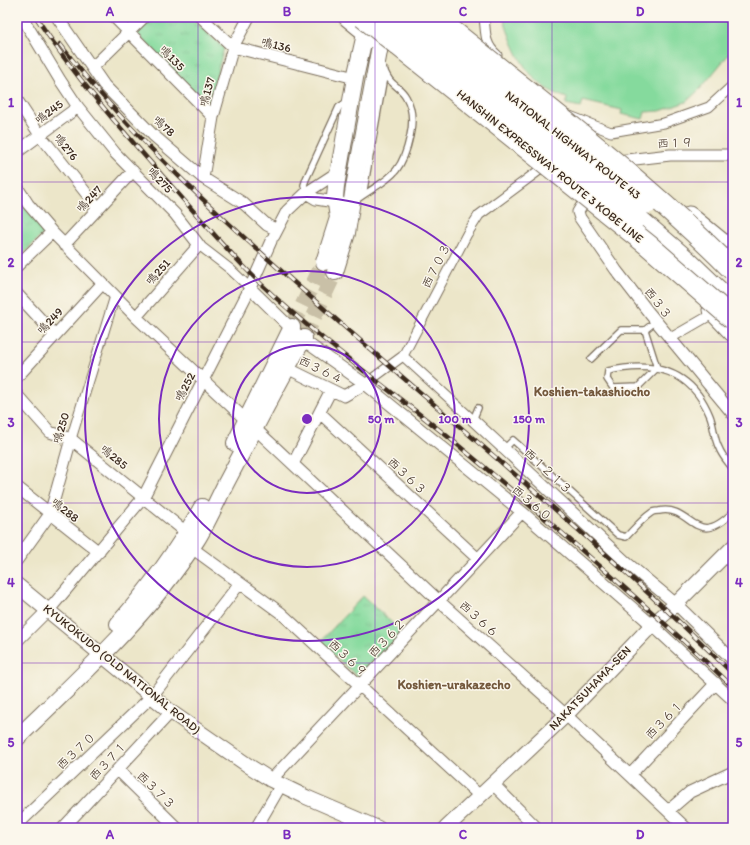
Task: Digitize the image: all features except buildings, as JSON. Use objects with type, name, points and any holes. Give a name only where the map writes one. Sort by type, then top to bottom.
[{"type":"highway","points":[[348,17],[366,22],[382,59],[541,169],[584,202],[724,316],[733,332]]},
{"type":"highway","name":"NATIONAL HIGHWAY ROUTE 43","points":[[386,17],[733,277]]},
{"type":"highway","name":"NATIONAL HIGHWAY ROUTE 43","points":[[411,17],[643,211],[688,261],[733,304]]},
{"type":"highway","points":[[435,17],[643,186],[704,240],[733,270]]},
{"type":"highway","points":[[440,17],[595,145],[621,158],[733,252]]},
{"type":"highway","name":"HANSHIN EXPRESSWAY ROUTE 3 KOBE LINE","points":[[366,22],[648,245],[724,316]]},
{"type":"main road","points":[[366,22],[338,172],[335,193],[338,218],[329,267],[344,246],[357,199],[371,93],[382,59],[386,17]]},
{"type":"main road","points":[[250,424],[287,368],[297,333]]},
{"type":"main road","points":[[17,723],[144,612],[192,540],[297,333]]},
{"type":"main road","points":[[17,738],[99,652]]},
{"type":"street","name":"鳴275","points":[[22,17],[78,107],[115,153],[175,214],[199,245],[230,269],[297,333]]},
{"type":"street","name":"鳴78","points":[[57,17],[104,84],[153,135],[203,178],[243,203],[267,225],[274,236]]},
{"type":"street","name":"鳴135","points":[[114,17],[213,117]]},
{"type":"street","points":[[92,68],[144,17]]},
{"type":"street","name":"鳴136","points":[[201,17],[232,47],[355,78]]},
{"type":"street","name":"鳴137","points":[[203,178],[213,117],[232,47],[249,17]]},
{"type":"street","points":[[484,17],[489,49],[571,117],[611,132],[664,123],[709,107],[733,85]]},
{"type":"street","name":"鳴276","points":[[17,100],[40,135],[98,208]]},
{"type":"street","name":"鳴245","points":[[17,152],[78,107]]},
{"type":"street","name":"西１９","points":[[621,158],[670,155],[733,155]]},
{"type":"street","points":[[584,202],[621,158]]},
{"type":"street","name":"西７０３","points":[[365,384],[403,356],[466,234],[479,215],[541,169]]},
{"type":"street","name":"鳴247","points":[[64,245],[133,171]]},
{"type":"street","name":"鳴252","points":[[99,552],[143,498],[250,288],[285,214],[306,193],[338,172]]},
{"type":"street","name":"西３６６","points":[[17,187],[28,204],[52,232],[136,317],[439,601],[566,715],[686,828]]},
{"type":"street","points":[[306,193],[316,199],[336,202],[357,199]]},
{"type":"street","name":"西３３","points":[[584,202],[578,212],[580,218],[616,270],[669,338],[733,414]]},
{"type":"street","points":[[17,266],[52,232]]},
{"type":"street","name":"鳴251","points":[[136,317],[199,245]]},
{"type":"street","name":"鳴249","points":[[17,377],[102,284]]},
{"type":"street","points":[[17,294],[55,335]]},
{"type":"street","name":"鳴250","points":[[17,560],[50,514],[71,439],[115,296]]},
{"type":"street","points":[[669,338],[724,316]]},
{"type":"street","name":"西３６０","points":[[297,333],[365,384],[522,512],[652,625],[733,700]]},
{"type":"street","name":"西１２１３","points":[[403,356],[627,563],[676,604],[733,660]]},
{"type":"street","name":"西３６４","points":[[287,368],[344,396],[365,384]]},
{"type":"street","points":[[293,464],[331,390]]},
{"type":"street","name":"鳴285","points":[[17,395],[50,432],[71,439],[192,540]]},
{"type":"street","name":"西３６３","points":[[320,413],[477,558]]},
{"type":"street","name":"鳴288","points":[[17,487],[99,552]]},
{"type":"street","name":"西３６２","points":[[256,828],[276,783],[360,686],[477,558],[522,512]]},
{"type":"street","name":"西３６９","points":[[192,540],[240,583],[281,613],[480,796]]},
{"type":"street","name":"NAKATSUHAMA-SEN","points":[[446,828],[566,715],[652,625],[732,550]]},
{"type":"street","points":[[17,641],[48,610],[99,552]]},
{"type":"street","name":"西３７０","points":[[17,824],[152,696],[240,583]]},
{"type":"street","name":"KYUKOKUDO (OLD NATIONAL ROAD)","points":[[17,585],[171,712],[276,783],[378,828]]},
{"type":"street","name":"西３６１","points":[[630,774],[716,683]]},
{"type":"street","name":"西３７１","points":[[64,828],[171,712]]},
{"type":"street","name":"西３７３","points":[[118,770],[177,828]]},
{"type":"street","points":[[668,811],[690,792],[733,772]]},
{"type":"street","points":[[493,784],[537,828]]},
{"type":"lane","points":[[357,199],[381,185],[398,169],[406,154],[412,126],[411,111],[407,99],[403,91],[389,79],[382,59]]},
{"type":"lane","points":[[306,193],[304,185],[306,179],[339,107],[352,98]]},
{"type":"lane","points":[[591,359],[621,330],[645,330],[656,321]]},
{"type":"lane","points":[[645,330],[657,368]]},
{"type":"lane","points":[[657,368],[638,387],[626,389],[613,388],[607,379],[608,371],[643,366],[657,368],[670,371],[682,379],[705,404],[711,418],[718,448],[733,469]]},
{"type":"lane","points":[[473,420],[478,408]]},
{"type":"lane","points":[[504,449],[513,440],[618,535],[626,537],[651,512],[669,509],[683,514],[696,526],[707,527],[725,520],[733,512]]},
{"type":"green space","points":[[153,17],[190,17],[224,48],[208,106],[137,34]]},
{"type":"green space","points":[[503,17],[733,17],[733,49],[701,88],[686,102],[660,111],[645,112],[643,119],[621,114],[622,110],[583,101],[581,107],[566,104],[567,98],[554,93],[542,85],[533,77],[525,66],[518,55]]},
{"type":"green space","points":[[17,196],[42,230],[43,234],[17,260]]},
{"type":"green space","points":[[363,596],[403,633],[360,679],[320,642]]},
{"type":"tunnel","points":[[292,327],[324,262]]},
{"type":"tunnel","points":[[304,338],[335,272]]},
{"type":"railway","points":[[36,17],[66,60],[115,121],[213,234],[262,285],[330,344],[447,436],[520,497],[628,591],[733,687]]},
{"type":"railway","points":[[60,44],[118,113],[214,210],[314,300],[579,530],[683,625],[733,674]]},
{"type":"district","name":"Koshien-takashiocho","points":[[592,391]]},
{"type":"district","name":"Koshien-urakazecho","points":[[454,684]]}]
